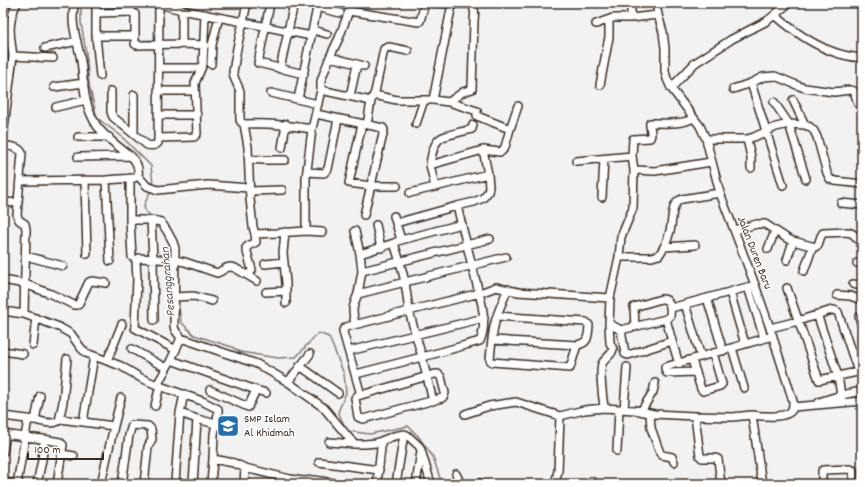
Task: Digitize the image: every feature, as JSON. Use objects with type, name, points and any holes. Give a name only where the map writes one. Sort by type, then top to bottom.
[{"type":"street","points":[[3,135],[13,56],[6,29],[17,3]]},
{"type":"street","points":[[75,3],[73,12],[77,42],[86,100],[90,113],[102,132],[136,162],[139,170],[138,176]]},
{"type":"street","points":[[96,3],[96,36],[100,76]]},
{"type":"street","points":[[247,3],[233,72],[240,91],[240,120],[244,124],[248,147],[252,227],[256,242],[246,248],[252,270],[247,275]]},
{"type":"street","points":[[280,68],[294,3]]},
{"type":"street","points":[[306,231],[306,187],[312,129],[323,75],[349,11],[419,22],[424,3]]},
{"type":"street","points":[[434,3],[470,3],[475,9],[472,89],[463,92],[449,102]]},
{"type":"street","points":[[631,3],[631,18]]},
{"type":"street","name":"Jalan Duren Baru","points":[[656,3],[663,32],[665,71],[667,79],[671,88],[700,126],[706,139],[720,193],[734,230],[751,286],[773,336],[793,401],[793,407]]},
{"type":"street","points":[[671,88],[695,63],[732,39],[775,16],[789,3]]},
{"type":"street","points":[[111,91],[111,112],[113,117],[147,145],[150,146],[157,144],[159,115],[159,44],[157,4],[265,27],[288,31],[327,34]]},
{"type":"street","points":[[433,100],[452,4]]},
{"type":"street","points":[[298,99],[318,5],[340,13]]},
{"type":"street","points":[[269,9],[258,63],[304,74]]},
{"type":"street","points":[[182,10],[182,44]]},
{"type":"street","points":[[96,13],[132,12],[135,14],[136,45],[204,45]]},
{"type":"street","points":[[158,138],[194,137],[197,134],[195,83],[203,64],[205,14]]},
{"type":"street","points":[[596,24],[613,18],[658,15]]},
{"type":"street","points":[[775,16],[791,29],[832,52],[862,58]]},
{"type":"street","points":[[211,64],[212,45],[219,17]]},
{"type":"street","points":[[600,85],[609,37],[609,20]]},
{"type":"street","points":[[96,36],[135,36]]},
{"type":"street","points":[[45,48],[77,42]]},
{"type":"street","points":[[397,186],[371,186],[351,184],[349,182],[384,48],[389,47],[408,51]]},
{"type":"street","points":[[13,56],[53,58]]},
{"type":"street","points":[[330,57],[364,66]]},
{"type":"street","points":[[158,68],[201,68]]},
{"type":"street","points":[[350,96],[356,69]]},
{"type":"street","points":[[733,89],[763,77],[775,76],[805,88],[834,92],[854,91],[858,104]]},
{"type":"street","points":[[54,87],[84,83]]},
{"type":"street","points":[[751,83],[783,185]]},
{"type":"street","points":[[321,90],[350,96],[449,102],[477,111],[477,116],[510,129]]},
{"type":"street","points":[[158,91],[195,91]]},
{"type":"street","points":[[271,93],[318,104]]},
{"type":"street","points":[[134,95],[134,133]]},
{"type":"street","points":[[56,107],[86,100]]},
{"type":"street","points":[[416,124],[424,100]]},
{"type":"street","points":[[794,100],[804,125]]},
{"type":"street","points":[[774,102],[789,124],[806,179]]},
{"type":"street","points":[[430,164],[483,150],[502,151],[505,147],[518,106]]},
{"type":"street","points":[[159,115],[197,114]]},
{"type":"street","points":[[316,114],[382,128],[384,130],[364,215]]},
{"type":"street","points":[[604,408],[601,372],[602,365],[612,354],[613,349],[610,343],[610,298],[619,256],[621,236],[633,208],[633,138],[650,138],[650,123],[683,122],[693,118]]},
{"type":"street","points":[[307,172],[327,171],[338,119]]},
{"type":"street","points":[[244,124],[286,124],[312,129]]},
{"type":"street","points":[[282,148],[286,124]]},
{"type":"street","points":[[706,139],[750,138],[776,127],[789,124],[804,125],[814,131],[827,174],[830,179],[835,181],[862,184]]},
{"type":"street","points":[[435,187],[430,164],[436,143],[440,138],[472,129],[473,125]]},
{"type":"street","points":[[78,137],[108,137]]},
{"type":"street","points":[[750,138],[751,168]]},
{"type":"street","points":[[3,145],[18,148],[22,153],[17,217],[26,226],[24,314]]},
{"type":"street","points":[[433,401],[410,311],[400,262],[395,219],[457,206],[480,200],[486,196],[489,187],[483,150]]},
{"type":"street","points":[[78,157],[131,156]]},
{"type":"street","points":[[576,161],[632,156]]},
{"type":"street","points":[[249,159],[285,160]]},
{"type":"street","points":[[602,196],[604,159]]},
{"type":"street","points":[[634,170],[655,171],[711,162]]},
{"type":"street","points":[[410,193],[488,174]]},
{"type":"street","points":[[20,181],[106,180],[135,178],[138,176]]},
{"type":"street","points":[[138,176],[147,186],[155,190],[208,185],[249,190],[282,190]]},
{"type":"street","points":[[130,178],[132,257]]},
{"type":"street","points":[[85,180],[87,254]]},
{"type":"street","points":[[106,180],[110,262]]},
{"type":"street","points":[[619,256],[657,256],[664,247],[670,230],[673,213],[678,201],[682,199],[720,193]]},
{"type":"street","points":[[3,202],[18,203]]},
{"type":"street","points":[[841,203],[862,205]]},
{"type":"street","points":[[356,374],[480,341],[484,318],[480,292],[457,206]]},
{"type":"street","points":[[130,220],[151,220],[161,222],[174,245],[176,260],[174,326],[181,338],[257,364],[288,382],[324,408],[354,444]]},
{"type":"street","points":[[151,220],[154,320]]},
{"type":"street","points":[[360,254],[398,241],[462,224]]},
{"type":"street","points":[[734,230],[762,224],[769,226],[785,238],[813,246],[818,245],[823,234],[844,231],[851,232],[862,244]]},
{"type":"street","points":[[376,225],[381,248]]},
{"type":"street","points":[[255,234],[306,231],[322,232]]},
{"type":"street","points":[[355,231],[362,271],[358,294],[353,306],[355,324]]},
{"type":"street","points":[[768,249],[775,231]]},
{"type":"street","points":[[285,232],[283,253],[286,303]]},
{"type":"street","points":[[362,271],[490,239]]},
{"type":"street","points":[[786,260],[793,241]]},
{"type":"street","points":[[664,247],[695,245]]},
{"type":"street","points":[[804,271],[813,246]]},
{"type":"street","points":[[26,256],[63,266]]},
{"type":"street","points":[[358,294],[506,257]]},
{"type":"street","points":[[176,350],[135,328],[137,280],[136,261],[139,258],[176,260],[217,272],[227,267],[231,267],[257,281]]},
{"type":"street","points":[[265,264],[284,262]]},
{"type":"street","points":[[3,280],[25,284],[74,305],[78,305],[89,282],[106,283]]},
{"type":"street","points":[[853,284],[862,286]]},
{"type":"street","points":[[670,308],[751,286],[764,338]]},
{"type":"street","points":[[361,395],[343,330],[346,327],[480,292],[503,288],[528,293],[610,298]]},
{"type":"street","points":[[503,288],[492,340],[490,360],[492,362],[570,368],[577,345]]},
{"type":"street","points":[[770,328],[798,321],[834,310],[838,312],[860,372],[819,380],[798,321],[787,288]]},
{"type":"street","points":[[266,292],[286,291]]},
{"type":"street","points":[[730,292],[745,344]]},
{"type":"street","points":[[837,295],[850,296],[862,300]]},
{"type":"street","points":[[175,297],[194,296],[212,301]]},
{"type":"street","points":[[707,298],[723,351]]},
{"type":"street","points":[[610,324],[620,330],[635,327],[666,319],[670,316],[670,308],[667,300],[662,299],[634,307],[635,327]]},
{"type":"street","points":[[685,304],[702,357]]},
{"type":"street","points":[[3,311],[24,314],[59,327],[69,332],[86,353],[121,366],[142,378],[218,409],[214,434],[210,484]]},
{"type":"street","points":[[817,314],[838,376],[842,398]]},
{"type":"street","points":[[492,340],[577,345],[585,342],[588,337],[589,325],[586,322],[497,316]]},
{"type":"street","points":[[859,317],[862,326]]},
{"type":"street","points":[[32,345],[36,318]]},
{"type":"street","points":[[349,351],[484,318]]},
{"type":"street","points":[[666,319],[679,364]]},
{"type":"street","points":[[107,362],[122,324]]},
{"type":"street","points":[[620,330],[624,354],[626,355],[672,342]]},
{"type":"street","points":[[696,372],[666,372],[665,368],[773,336]]},
{"type":"street","points":[[156,406],[158,385],[181,338]]},
{"type":"street","points":[[732,348],[744,388]]},
{"type":"street","points":[[132,349],[166,368]]},
{"type":"street","points":[[3,351],[23,354]]},
{"type":"street","points":[[692,360],[702,390],[722,385],[713,353]]},
{"type":"street","points":[[288,382],[310,354]]},
{"type":"street","points":[[83,422],[94,356]]},
{"type":"street","points":[[3,416],[52,424],[58,423],[63,402],[67,359]]},
{"type":"street","points":[[171,360],[266,393]]},
{"type":"street","points":[[300,366],[338,393]]},
{"type":"street","points":[[618,451],[621,409],[627,368]]},
{"type":"street","points":[[438,374],[441,377],[445,393],[442,398],[363,419],[358,417],[355,401],[357,396],[427,376],[438,374]]},
{"type":"street","points":[[641,411],[654,390],[654,383]]},
{"type":"street","points":[[210,390],[248,406],[256,390]]},
{"type":"street","points":[[465,414],[489,406],[516,402],[560,416],[584,410],[604,408],[695,416],[779,416],[786,415],[793,407],[814,405],[822,401],[842,398],[862,391]]},
{"type":"street","points":[[184,394],[180,413],[175,483],[193,484],[197,419]]},
{"type":"street","points":[[17,484],[25,437],[40,396]]},
{"type":"street","points":[[101,484],[121,398]]},
{"type":"street","points":[[842,398],[862,401]]},
{"type":"street","points":[[180,413],[216,424]]},
{"type":"street","points":[[650,413],[651,428],[660,453],[662,455],[672,457],[674,462]]},
{"type":"street","points":[[752,415],[762,484]]},
{"type":"street","points":[[555,484],[558,471],[560,416]]},
{"type":"street","points":[[695,416],[700,456],[702,458],[718,459],[720,484]]},
{"type":"street","points":[[60,419],[114,426]]},
{"type":"street","points":[[122,484],[129,435],[132,425],[148,426],[151,429],[152,436],[148,447],[144,484]]},
{"type":"street","points":[[3,452],[4,434],[62,443],[62,454],[57,484]]},
{"type":"street","points":[[329,442],[371,444],[398,434],[407,435],[421,450],[431,484]]},
{"type":"street","points":[[396,484],[404,434]]},
{"type":"street","points":[[37,484],[44,443],[43,439]]},
{"type":"street","points":[[377,484],[381,448],[380,441]]},
{"type":"street","points":[[416,484],[421,450]]},
{"type":"street","points":[[62,454],[74,456]]},
{"type":"street","points":[[213,459],[234,463],[245,468],[290,479],[304,481],[314,480],[340,484]]},
{"type":"street","points":[[319,462],[379,470]]},
{"type":"street","points":[[244,484],[245,468]]},
{"type":"street","points":[[822,484],[823,470],[850,469],[853,470],[853,484]]},
{"type":"street","points":[[456,474],[461,484]]},
{"type":"street","points":[[3,482],[20,484]]},
{"type":"waterway","name":"Pesanggrahan","points":[[81,3],[81,22],[89,85],[97,118],[120,135],[151,166],[153,185]]},
{"type":"waterway","name":"Pesanggrahan","points":[[151,190],[144,205],[145,211],[151,216],[155,217]]},
{"type":"waterway","name":"Pesanggrahan","points":[[163,220],[168,226]]},
{"type":"waterway","name":"Pesanggrahan","points":[[178,278],[179,263]]},
{"type":"waterway","name":"Pesanggrahan","points":[[178,299],[181,322],[194,335],[232,347],[240,352],[278,358],[296,357],[318,333],[329,337],[344,374],[346,393],[338,412],[347,431],[370,434],[408,426],[418,436],[433,457],[442,484]]},
{"type":"place","name":"SMP Islam Al Khidmah","points":[[228,426]]}]
